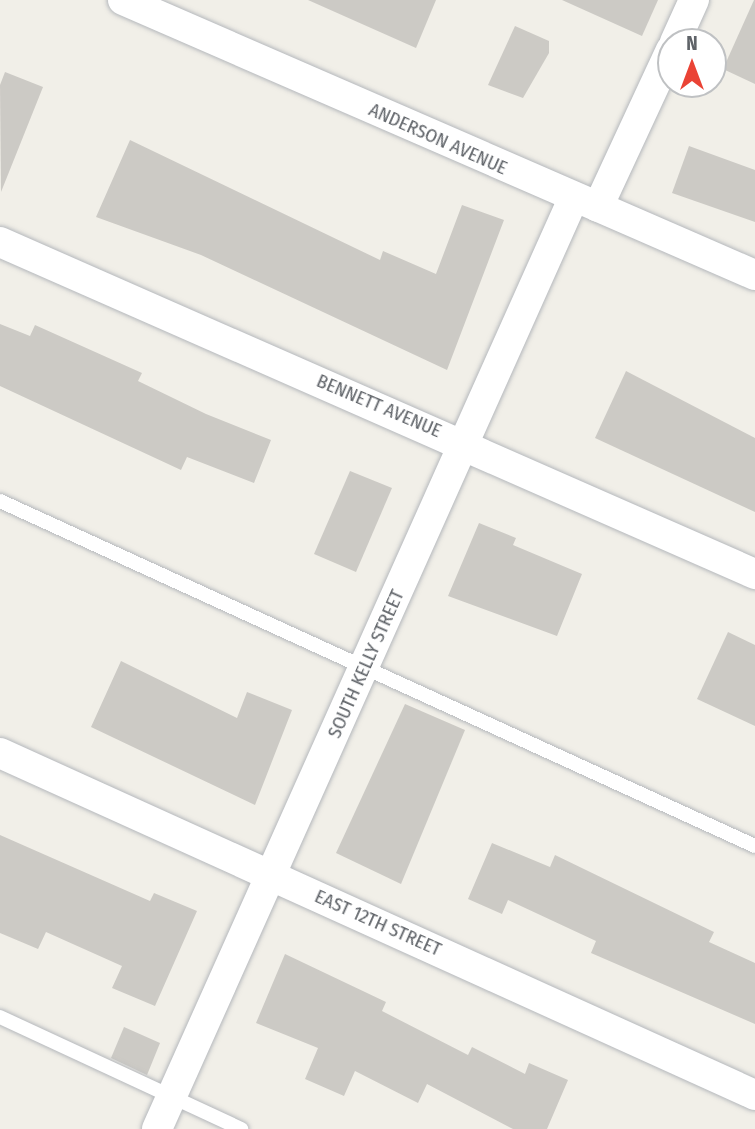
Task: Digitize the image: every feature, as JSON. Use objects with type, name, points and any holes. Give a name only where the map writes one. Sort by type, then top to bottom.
[{"type":"street","name":"ANDERSON AVENUE","points":[[123,0],[755,275]]},
{"type":"street","points":[[681,28],[694,0]]},
{"type":"street","name":"SOUTH KELLY STREET","points":[[157,1129],[466,443],[586,203],[657,75]]},
{"type":"street","name":"BENNETT AVENUE","points":[[0,242],[466,443],[755,574]]},
{"type":"street","name":"EAST 12TH STREET","points":[[0,752],[755,1095]]},
{"type":"lane","points":[[0,501],[755,846]]},
{"type":"lane","points":[[0,1017],[241,1129]]},
{"type":"building","points":[[308,0],[436,0],[416,48]]},
{"type":"building","points":[[562,0],[658,0],[642,36]]},
{"type":"building","points":[[755,0],[755,84],[727,71],[727,60]]},
{"type":"building","points":[[515,26],[549,41],[549,53],[523,98],[488,85]]},
{"type":"building","points":[[5,72],[43,87],[1,192],[0,85]]},
{"type":"building","points":[[130,140],[380,260],[383,251],[436,274],[462,205],[504,220],[447,370],[201,255],[96,217]]},
{"type":"building","points":[[689,146],[755,170],[755,222],[672,193]]},
{"type":"building","points":[[0,324],[30,336],[35,325],[142,373],[138,381],[206,414],[271,440],[254,483],[187,457],[181,470],[0,386]]},
{"type":"building","points":[[626,371],[755,438],[755,512],[595,438]]},
{"type":"building","points":[[350,471],[392,488],[356,572],[314,554]]},
{"type":"building","points":[[479,523],[516,538],[513,545],[582,574],[557,636],[448,596]]},
{"type":"building","points":[[728,632],[755,645],[755,726],[697,699]]},
{"type":"building","points":[[121,661],[237,718],[247,692],[292,710],[255,805],[91,727]]},
{"type":"building","points":[[405,704],[465,730],[401,884],[336,853]]},
{"type":"building","points":[[0,835],[150,901],[154,893],[197,911],[155,1006],[112,988],[122,966],[46,932],[38,949],[0,933]]},
{"type":"building","points":[[492,843],[550,867],[555,855],[714,932],[709,942],[755,963],[755,1024],[591,953],[596,941],[508,900],[502,914],[468,899]]},
{"type":"building","points":[[285,954],[386,1002],[382,1011],[468,1055],[472,1047],[525,1074],[529,1063],[568,1080],[547,1129],[513,1129],[427,1084],[418,1103],[355,1071],[344,1096],[305,1079],[318,1048],[256,1023]]},
{"type":"building","points":[[124,1027],[160,1043],[147,1075],[111,1058]]}]
